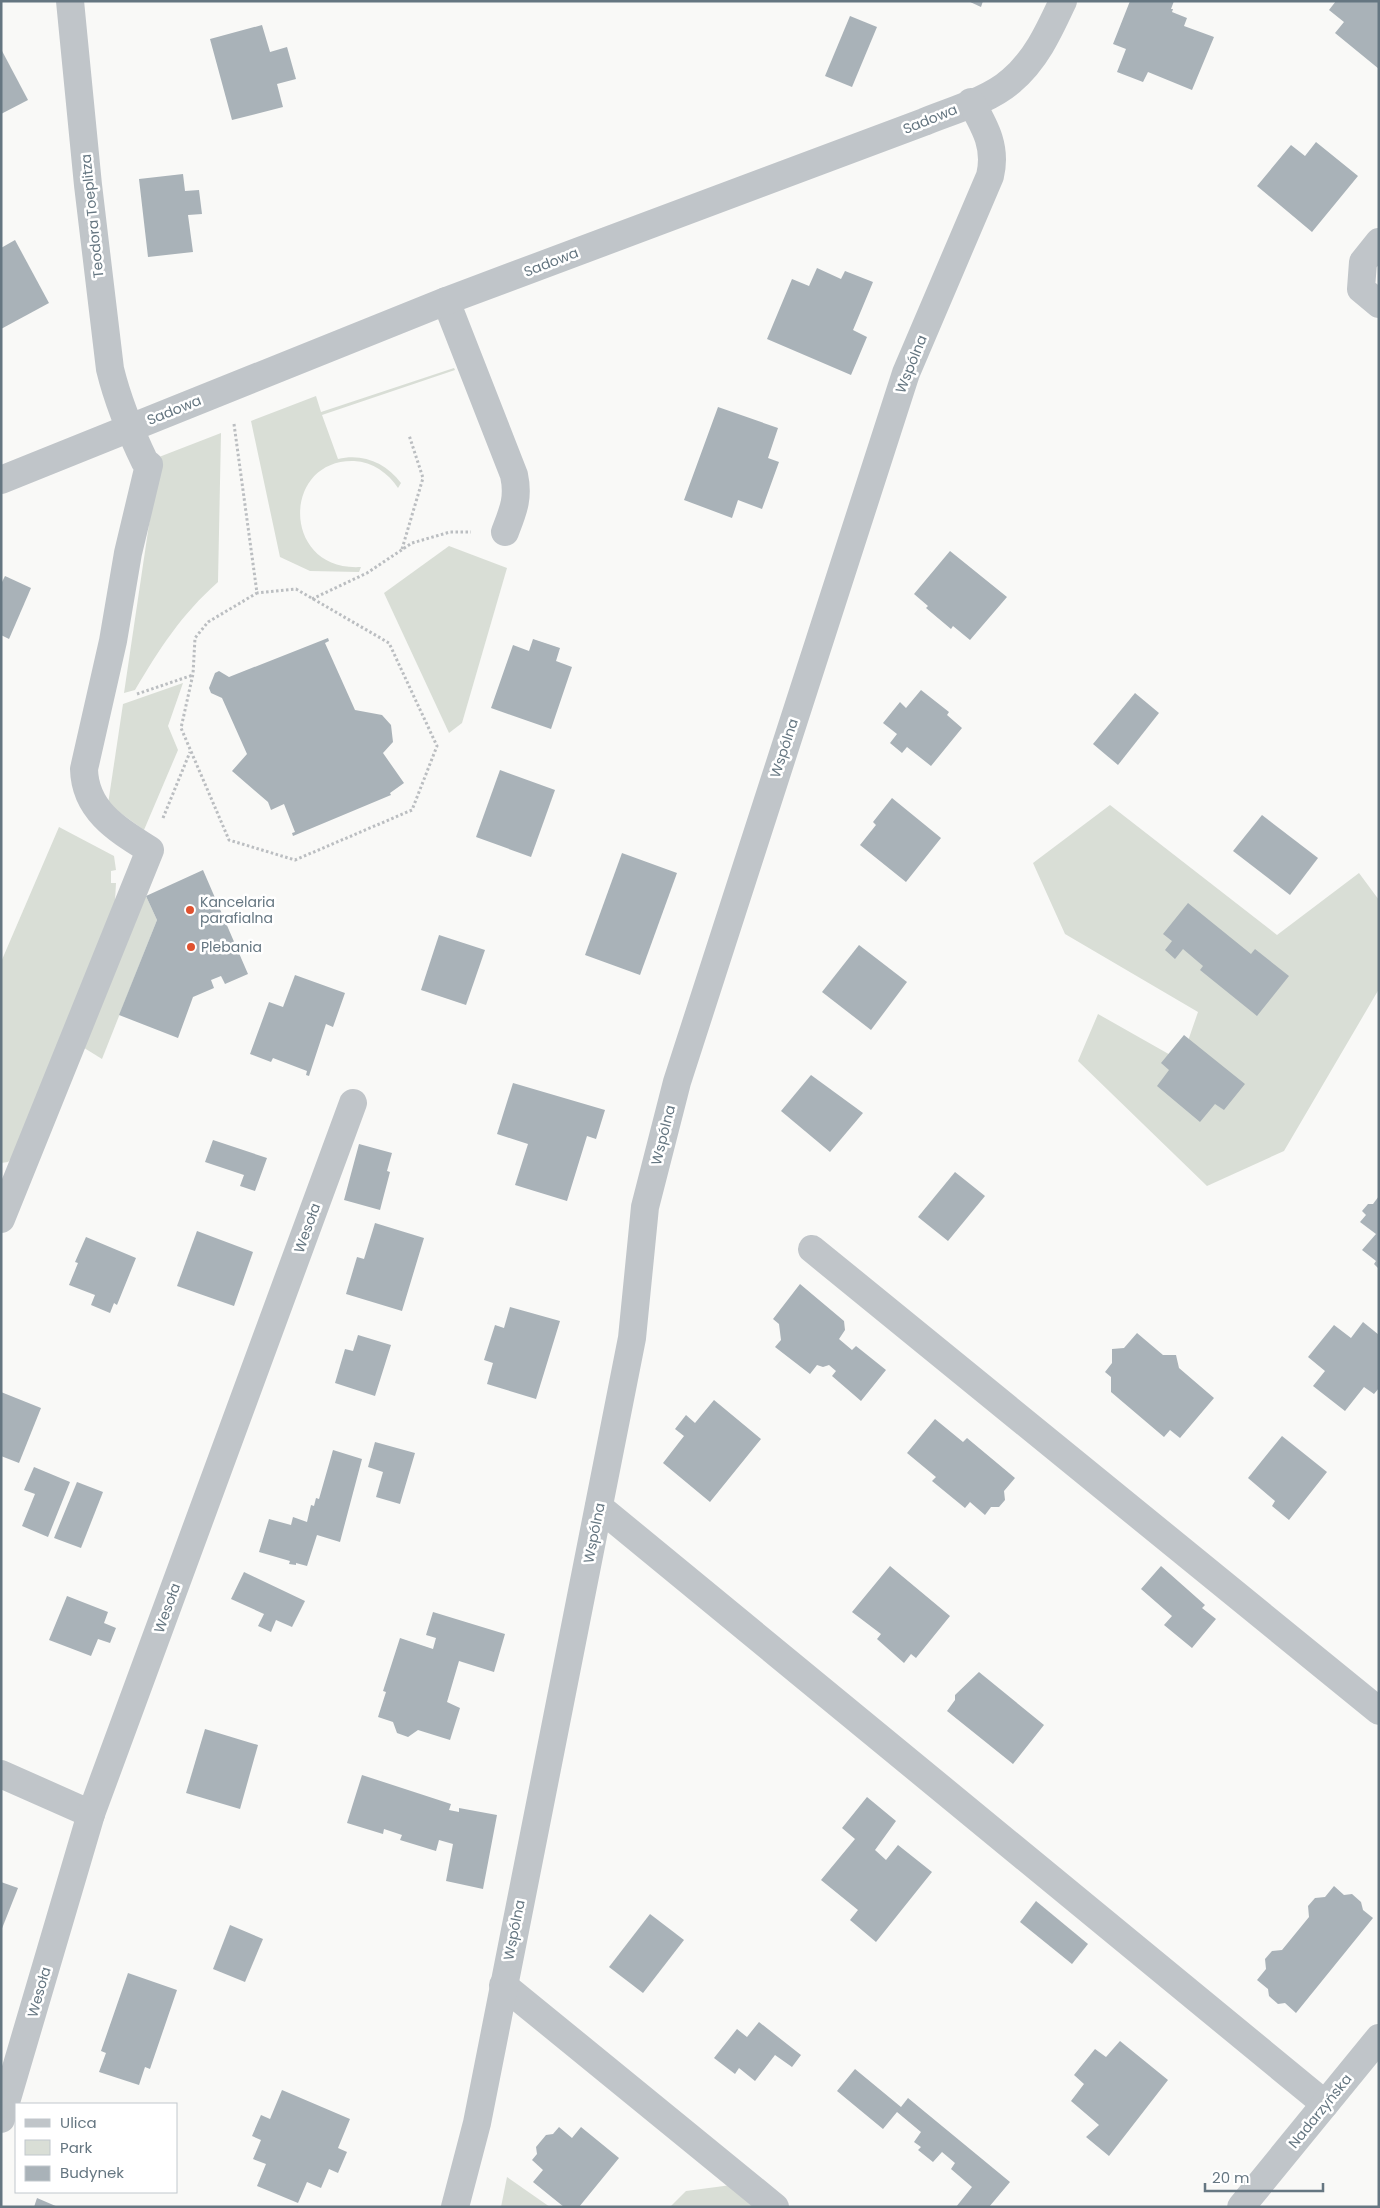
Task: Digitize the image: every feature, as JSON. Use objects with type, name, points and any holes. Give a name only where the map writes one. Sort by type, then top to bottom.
[{"type":"street","name":"Teodora Toeplitza","points":[[70,1],[105,336],[117,398],[145,462],[149,465],[128,553],[114,641],[84,769],[87,791],[95,808],[104,817],[150,850]]},
{"type":"street","name":"Sadowa","points":[[1,480],[446,301],[971,102],[1002,88],[1027,65],[1038,51],[1062,1]]},
{"type":"street","name":"Wspólna","points":[[455,2207],[477,2123],[632,1338],[645,1207],[677,1082],[906,373],[992,170],[992,146],[987,131],[971,102]]},
{"type":"street","points":[[1379,242],[1363,262],[1361,289],[1379,304]]},
{"type":"street","points":[[446,301],[514,475],[517,490],[513,511],[504,532]]},
{"type":"street","points":[[1,1219],[150,850]]},
{"type":"street","name":"Wesoła","points":[[1,2119],[91,1814],[353,1103]]},
{"type":"street","points":[[812,1249],[1379,1711]]},
{"type":"street","points":[[599,1507],[1325,2104]]},
{"type":"street","points":[[1,1774],[91,1814]]},
{"type":"street","points":[[503,1985],[775,2207]]},
{"type":"street","name":"Nadarzyńska","points":[[1242,2207],[1379,2038]]},
{"type":"path","points":[[222,391],[236,428],[257,593]]},
{"type":"path","points":[[402,550],[423,478],[409,436]]},
{"type":"path","points":[[312,599],[367,573],[412,543],[450,532],[504,532]]},
{"type":"path","points":[[296,589],[312,599],[388,644],[438,746],[412,810],[295,860],[229,840],[180,728],[193,674],[195,638],[208,622],[257,593],[296,589]]},
{"type":"path","points":[[101,696],[121,699],[193,674]]},
{"type":"path","points":[[150,850],[190,751]]},
{"type":"green space","points":[[454,368],[455,370],[322,415],[338,459],[356,457],[373,461],[388,470],[401,483],[398,488],[379,469],[354,461],[330,465],[313,477],[303,495],[300,515],[304,535],[316,552],[335,564],[361,567],[359,572],[310,571],[280,557],[251,421],[316,396],[321,412]]},
{"type":"green space","points":[[221,433],[218,582],[193,607],[172,633],[135,690],[124,693],[159,457]]},
{"type":"green space","points":[[449,546],[507,568],[462,723],[449,733],[384,593]]},
{"type":"green space","points":[[183,683],[168,726],[178,750],[144,830],[108,804],[123,704]]},
{"type":"green space","points":[[1110,805],[1277,935],[1359,873],[1379,900],[1379,989],[1284,1151],[1207,1186],[1078,1061],[1098,1014],[1181,1061],[1198,1012],[1065,934],[1033,863]]},
{"type":"green space","points":[[59,827],[114,856],[116,870],[111,871],[111,883],[116,883],[115,901],[16,1154],[8,1162],[1,1163],[1,962]]},
{"type":"green space","points":[[146,896],[157,920],[102,1059],[81,1046]]},
{"type":"green space","points":[[507,2177],[550,2207],[501,2207]]},
{"type":"green space","points":[[739,2184],[763,2207],[670,2207],[686,2191]]},
{"type":"building","points":[[968,1],[983,1],[981,7]]},
{"type":"building","points":[[1130,1],[1174,1],[1171,9],[1173,9],[1172,12],[1187,18],[1184,26],[1214,37],[1192,90],[1148,72],[1143,82],[1117,72],[1126,49],[1113,44]]},
{"type":"building","points":[[1336,1],[1379,1],[1379,69],[1335,33],[1344,22],[1329,10]]},
{"type":"building","points":[[850,16],[877,27],[852,87],[825,76]]},
{"type":"building","points":[[262,25],[270,52],[287,47],[296,79],[277,84],[283,107],[232,120],[210,39]]},
{"type":"building","points":[[1,49],[28,100],[1,114]]},
{"type":"building","points":[[1316,142],[1358,176],[1312,232],[1257,186],[1291,145],[1305,156]]},
{"type":"building","points":[[183,174],[185,191],[199,190],[202,214],[188,215],[193,252],[148,257],[139,179]]},
{"type":"building","points":[[15,240],[49,303],[1,329],[1,248]]},
{"type":"building","points":[[817,268],[841,279],[845,271],[873,282],[853,330],[867,337],[851,375],[767,339],[792,279],[809,286]]},
{"type":"building","points":[[718,407],[778,428],[768,458],[779,462],[762,509],[738,500],[732,518],[684,500]]},
{"type":"building","points":[[950,551],[1007,597],[970,640],[953,626],[951,629],[926,608],[928,606],[914,594]]},
{"type":"building","points":[[5,576],[31,588],[9,639],[1,635],[1,584]]},
{"type":"building","points":[[328,638],[329,641],[325,643],[355,710],[382,715],[391,725],[393,742],[383,753],[404,783],[390,793],[391,795],[293,836],[292,833],[295,832],[284,804],[271,810],[268,802],[232,771],[247,754],[222,698],[211,693],[209,688],[215,673],[219,671],[229,677]]},
{"type":"building","points":[[533,639],[560,648],[556,661],[572,667],[551,729],[491,708],[513,645],[529,651]]},
{"type":"building","points":[[921,690],[949,712],[947,715],[962,728],[931,766],[907,747],[902,753],[890,743],[897,734],[883,723],[900,702],[906,708]]},
{"type":"building","points":[[1135,693],[1159,713],[1118,765],[1093,744]]},
{"type":"building","points":[[500,770],[555,790],[531,857],[476,837]]},
{"type":"building","points":[[892,798],[941,838],[906,882],[860,845],[876,825],[873,822]]},
{"type":"building","points":[[1262,815],[1318,858],[1290,895],[1233,851]]},
{"type":"building","points":[[622,853],[677,873],[640,975],[585,955]]},
{"type":"building","name":"Plebania","points":[[203,870],[248,974],[225,984],[221,976],[211,980],[214,988],[193,997],[178,1038],[119,1015],[157,920],[146,896]]},
{"type":"building","points":[[1188,903],[1251,954],[1255,949],[1289,976],[1257,1016],[1200,970],[1203,966],[1183,949],[1175,959],[1165,950],[1172,941],[1163,934]]},
{"type":"building","points":[[439,935],[485,950],[466,1005],[421,990]]},
{"type":"building","points":[[859,945],[907,982],[871,1030],[822,992]]},
{"type":"building","points":[[295,975],[345,993],[333,1027],[326,1024],[309,1076],[306,1075],[307,1071],[273,1058],[271,1062],[250,1054],[269,1002],[283,1007]]},
{"type":"building","points":[[1184,1035],[1245,1084],[1224,1110],[1215,1104],[1200,1122],[1157,1086],[1169,1070],[1161,1063]]},
{"type":"building","points":[[811,1075],[863,1113],[830,1152],[781,1111]]},
{"type":"building","points":[[513,1083],[605,1110],[596,1139],[587,1136],[567,1201],[515,1185],[528,1144],[497,1134]]},
{"type":"building","points":[[213,1140],[267,1158],[255,1191],[240,1186],[244,1175],[205,1162]]},
{"type":"building","points":[[359,1144],[392,1153],[387,1171],[390,1172],[380,1210],[344,1200]]},
{"type":"building","points":[[955,1172],[985,1196],[948,1241],[918,1217]]},
{"type":"building","points":[[1379,1196],[1379,1269],[1374,1264],[1376,1261],[1362,1250],[1376,1234],[1360,1222],[1366,1215],[1362,1211],[1368,1204],[1373,1204]]},
{"type":"building","points":[[375,1223],[424,1238],[402,1311],[346,1294],[357,1257],[364,1259]]},
{"type":"building","points":[[197,1231],[253,1252],[234,1306],[177,1286]]},
{"type":"building","points":[[86,1237],[136,1258],[117,1305],[114,1303],[110,1313],[91,1305],[95,1295],[69,1285],[78,1263],[75,1262]]},
{"type":"building","points":[[800,1284],[844,1321],[845,1330],[839,1339],[852,1350],[856,1346],[886,1370],[861,1401],[832,1376],[836,1371],[829,1365],[823,1367],[817,1365],[810,1374],[775,1347],[781,1340],[779,1324],[773,1319]]},
{"type":"building","points":[[510,1307],[560,1321],[536,1399],[487,1384],[493,1363],[484,1360],[495,1325],[504,1328]]},
{"type":"building","points":[[1363,1322],[1379,1335],[1379,1388],[1374,1394],[1364,1387],[1345,1411],[1313,1386],[1325,1371],[1308,1357],[1334,1325],[1351,1338]]},
{"type":"building","points":[[1137,1333],[1163,1355],[1176,1355],[1179,1368],[1214,1398],[1180,1438],[1170,1430],[1164,1437],[1111,1392],[1111,1377],[1105,1372],[1112,1363],[1112,1349],[1124,1348]]},
{"type":"building","points":[[358,1335],[391,1345],[375,1396],[335,1383],[345,1349],[353,1351]]},
{"type":"building","points":[[1,1392],[41,1408],[19,1463],[1,1456]]},
{"type":"building","points":[[714,1400],[761,1439],[710,1502],[663,1463],[684,1436],[675,1429],[686,1415],[695,1423]]},
{"type":"building","points":[[935,1419],[963,1442],[967,1438],[1015,1478],[1004,1491],[1005,1500],[999,1507],[991,1507],[985,1515],[970,1502],[965,1508],[932,1481],[936,1477],[907,1453]]},
{"type":"building","points":[[1282,1436],[1327,1472],[1289,1520],[1272,1506],[1275,1501],[1248,1478]]},
{"type":"building","points":[[375,1442],[415,1453],[400,1504],[376,1497],[383,1472],[368,1467]]},
{"type":"building","points":[[333,1450],[362,1459],[340,1542],[317,1535],[307,1566],[296,1563],[296,1565],[289,1564],[290,1561],[259,1552],[269,1519],[291,1525],[293,1517],[307,1522],[311,1505],[314,1506],[316,1498],[319,1499]]},
{"type":"building","points":[[34,1467],[70,1482],[48,1537],[22,1526],[35,1494],[24,1490]]},
{"type":"building","points":[[77,1482],[103,1492],[81,1548],[54,1538]]},
{"type":"building","points":[[890,1566],[950,1616],[916,1658],[911,1654],[904,1663],[877,1639],[881,1634],[852,1612]]},
{"type":"building","points":[[1161,1566],[1205,1605],[1202,1608],[1216,1619],[1192,1648],[1164,1625],[1172,1616],[1141,1589]]},
{"type":"building","points":[[244,1572],[305,1601],[292,1627],[276,1620],[271,1632],[258,1626],[264,1614],[231,1599]]},
{"type":"building","points":[[67,1596],[108,1612],[104,1623],[116,1628],[110,1643],[98,1639],[91,1656],[49,1640]]},
{"type":"building","points":[[433,1612],[505,1634],[494,1672],[459,1661],[447,1702],[460,1708],[450,1740],[418,1730],[408,1737],[397,1733],[393,1722],[378,1717],[386,1692],[383,1691],[400,1638],[433,1649],[436,1638],[426,1635]]},
{"type":"building","points":[[979,1672],[1044,1725],[1013,1764],[947,1711],[955,1700],[955,1695]]},
{"type":"building","points":[[205,1729],[258,1745],[240,1809],[186,1793]]},
{"type":"building","points":[[362,1775],[451,1804],[449,1810],[459,1812],[459,1808],[497,1815],[483,1889],[446,1881],[453,1844],[439,1840],[436,1851],[400,1840],[402,1835],[384,1829],[383,1834],[347,1823]]},
{"type":"building","points":[[867,1797],[896,1821],[875,1850],[886,1860],[898,1845],[932,1872],[876,1942],[850,1920],[858,1910],[821,1880],[855,1839],[842,1828]]},
{"type":"building","points":[[1,1882],[18,1888],[1,1931]]},
{"type":"building","points":[[1334,1886],[1344,1895],[1352,1894],[1361,1902],[1363,1910],[1373,1918],[1296,2013],[1285,2003],[1278,2004],[1269,1996],[1268,1989],[1257,1980],[1266,1969],[1265,1959],[1272,1951],[1282,1950],[1309,1917],[1308,1906],[1315,1898],[1325,1897]]},
{"type":"building","points":[[1036,1901],[1088,1944],[1072,1964],[1020,1922]]},
{"type":"building","points":[[650,1914],[684,1940],[643,1993],[609,1967]]},
{"type":"building","points":[[230,1925],[263,1939],[245,1982],[213,1969]]},
{"type":"building","points":[[128,1973],[177,1990],[150,2069],[145,2067],[139,2085],[99,2072],[106,2053],[101,2051]]},
{"type":"building","points":[[759,2022],[801,2055],[792,2067],[775,2055],[755,2081],[739,2068],[735,2074],[714,2058],[737,2029],[747,2037]]},
{"type":"building","points":[[1120,2041],[1168,2080],[1109,2156],[1086,2137],[1099,2125],[1071,2101],[1084,2084],[1074,2075],[1095,2049],[1106,2057]]},
{"type":"building","points":[[855,2069],[901,2107],[908,2098],[1010,2182],[989,2207],[956,2207],[972,2187],[951,2169],[955,2163],[942,2152],[933,2162],[918,2150],[921,2147],[914,2142],[921,2132],[897,2112],[883,2129],[837,2091]]},
{"type":"building","points":[[282,2090],[350,2119],[338,2148],[347,2152],[338,2173],[329,2169],[321,2188],[307,2182],[298,2203],[257,2186],[266,2164],[253,2159],[261,2140],[252,2136],[261,2115],[270,2119]]},
{"type":"building","points":[[559,2127],[572,2138],[581,2127],[619,2158],[579,2207],[564,2207],[533,2182],[543,2170],[532,2160],[537,2154],[536,2147],[546,2135],[553,2134]]},
{"type":"building","points":[[37,2198],[58,2207],[34,2207]]},
{"type":"place","name":"Kancelaria parafialna","points":[[190,910]]},
{"type":"place","name":"Plebania","points":[[191,947]]}]
